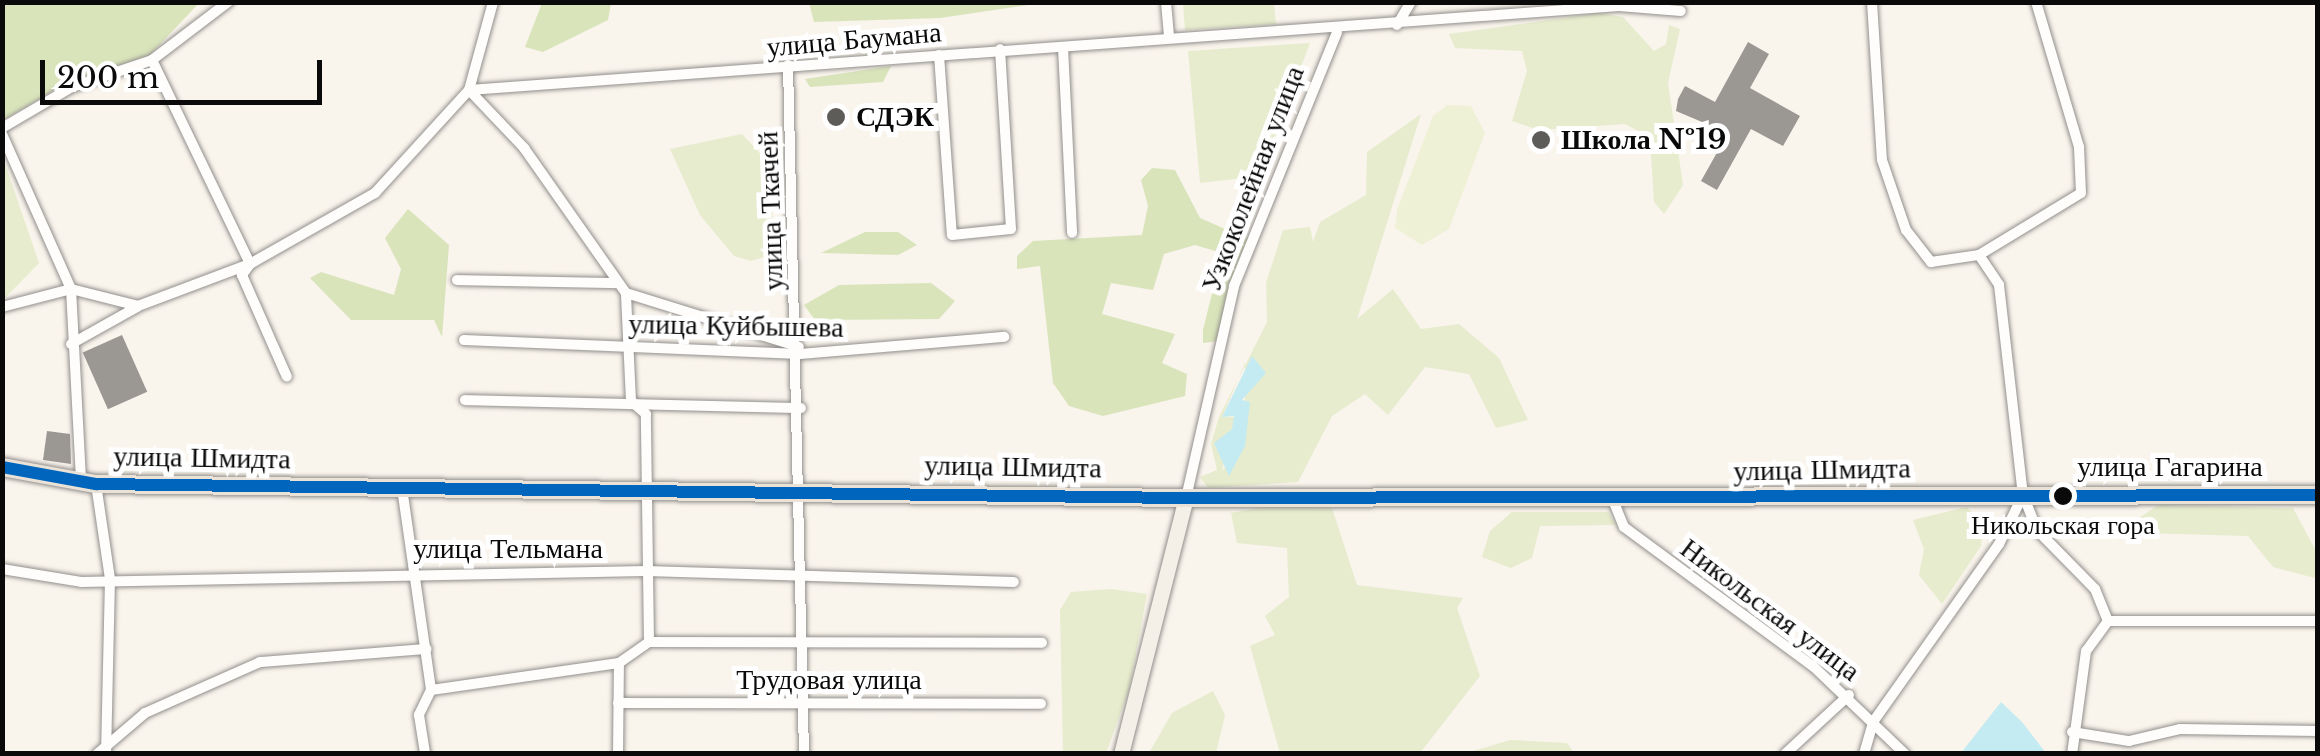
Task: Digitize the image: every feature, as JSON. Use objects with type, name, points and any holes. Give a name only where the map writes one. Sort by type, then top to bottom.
[{"type":"main road","name":"улица Шмидта","points":[[2,467],[88,483],[402,488],[1612,500],[2023,494]]},
{"type":"main road","name":"улица Гагарина","points":[[2023,494],[2318,495]]},
{"type":"street","points":[[103,751],[110,579],[88,483],[71,344],[71,289],[2,131],[72,88],[152,60],[228,2]]},
{"type":"street","points":[[71,344],[138,306],[250,264],[376,192],[470,90],[493,2]]},
{"type":"street","points":[[1166,2],[1168,37]]},
{"type":"street","points":[[1397,24],[1411,2]]},
{"type":"street","points":[[1872,2],[1882,160],[1906,230],[1931,262],[1978,255],[2016,225],[2070,203],[2084,174],[2036,2]]},
{"type":"street","name":"улица Баумана","points":[[470,90],[1000,49],[1063,48],[1168,37],[1337,32],[1645,5],[1681,11]]},
{"type":"street","name":"Узкоколейная улица","points":[[1121,754],[1186,498],[1234,286],[1337,32]]},
{"type":"street","points":[[1063,48],[1072,233]]},
{"type":"street","points":[[939,55],[952,236],[1011,229],[1000,49]]},
{"type":"street","points":[[152,60],[250,264]]},
{"type":"street","name":"улица Ткачей","points":[[788,66],[804,490],[804,754]]},
{"type":"street","points":[[470,90],[524,148],[626,293],[799,350]]},
{"type":"street","points":[[1978,255],[1999,285],[2023,494],[2038,530],[2094,589],[2108,621]]},
{"type":"street","points":[[250,264],[242,275],[288,376]]},
{"type":"street","points":[[456,280],[617,283]]},
{"type":"street","points":[[2,306],[71,289],[138,306]]},
{"type":"street","points":[[431,690],[635,660],[649,642],[646,414],[635,404],[626,293]]},
{"type":"street","name":"улица Куйбышева","points":[[464,340],[799,350],[1004,337]]},
{"type":"street","points":[[464,400],[801,408]]},
{"type":"street","points":[[402,488],[411,572],[431,690],[419,715],[425,754]]},
{"type":"street","points":[[1864,754],[1873,722],[2000,544],[2023,494]]},
{"type":"street","name":"Никольская улица","points":[[1612,500],[1624,527],[1849,695],[1905,754]]},
{"type":"street","name":"улица Тельмана","points":[[2,569],[110,579],[646,571],[1014,582]]},
{"type":"street","points":[[2108,621],[2318,621]]},
{"type":"street","points":[[2072,754],[2086,651],[2108,621]]},
{"type":"street","points":[[649,642],[1042,643]]},
{"type":"street","points":[[103,751],[145,714],[260,662],[426,649]]},
{"type":"street","points":[[618,754],[619,663]]},
{"type":"street","points":[[1785,754],[1849,695]]},
{"type":"street","name":"Трудовая улица","points":[[618,704],[1041,704]]},
{"type":"street","points":[[2072,732],[2129,741],[2180,729],[2318,731]]},
{"type":"green space","points":[[542,2],[611,3],[608,20],[543,52],[525,47]]},
{"type":"green space","points":[[809,2],[1042,3],[940,18],[814,22]]},
{"type":"green space","points":[[3,3],[199,3],[149,56],[71,80],[3,120]]},
{"type":"green space","points":[[1183,3],[1274,3],[1276,24],[1185,30]]},
{"type":"green space","points":[[1599,13],[1623,17],[1654,51],[1666,44],[1669,25],[1680,29],[1668,83],[1683,185],[1664,214],[1654,202],[1650,137],[1625,124],[1539,130],[1512,121],[1527,71],[1522,51],[1455,48],[1449,34]]},
{"type":"green space","points":[[1310,43],[1260,176],[1200,183],[1188,51]]},
{"type":"green space","points":[[891,66],[883,82],[810,87],[805,79]]},
{"type":"green space","points":[[1447,105],[1471,106],[1485,133],[1449,229],[1422,245],[1395,228],[1397,210],[1433,116]]},
{"type":"green space","points":[[1421,114],[1357,319],[1393,289],[1421,329],[1459,324],[1499,358],[1528,420],[1496,428],[1469,374],[1425,367],[1388,415],[1365,394],[1332,416],[1298,482],[1208,488],[1200,477],[1217,470],[1211,444],[1219,417],[1238,379],[1222,417],[1235,417],[1222,471],[1245,443],[1245,366],[1267,322],[1266,283],[1283,230],[1310,227],[1313,242],[1320,222],[1366,195],[1367,152]]},
{"type":"green space","points":[[742,134],[768,162],[773,228],[770,255],[751,261],[734,256],[700,215],[670,149]]},
{"type":"green space","points":[[2,155],[39,263],[3,300],[2,300]]},
{"type":"green space","points":[[1152,168],[1175,170],[1200,218],[1248,239],[1218,341],[1203,343],[1203,330],[1222,253],[1195,245],[1164,254],[1153,290],[1111,283],[1102,314],[1175,334],[1162,363],[1187,374],[1185,396],[1103,416],[1069,406],[1053,383],[1040,266],[1017,269],[1017,256],[1033,241],[1142,235],[1148,206],[1141,180]]},
{"type":"green space","points":[[408,209],[449,245],[442,337],[434,320],[351,320],[310,278],[321,272],[394,295],[401,269],[385,238]]},
{"type":"green space","points":[[865,232],[898,232],[917,245],[898,255],[821,253]]},
{"type":"green space","points":[[931,283],[955,301],[939,319],[815,320],[804,305],[839,285]]},
{"type":"green space","points":[[1273,505],[1332,508],[1357,585],[1463,598],[1457,608],[1480,676],[1420,753],[1280,753],[1250,646],[1275,635],[1265,616],[1289,597],[1287,548],[1237,543],[1231,513]]},
{"type":"green space","points":[[2158,505],[2293,508],[2317,553],[2315,578],[2273,567],[2248,536],[2141,533],[2130,524]]},
{"type":"green space","points":[[1967,507],[1983,525],[1981,546],[1942,604],[1919,575],[1924,549],[1913,520]]},
{"type":"green space","points":[[1512,512],[1608,512],[1616,525],[1540,526],[1532,558],[1511,568],[1482,557],[1490,531]]},
{"type":"green space","points":[[1111,589],[1147,594],[1129,690],[1106,753],[1063,753],[1060,610],[1071,592]]},
{"type":"green space","points":[[1213,691],[1225,715],[1216,753],[1149,753],[1172,713]]},
{"type":"green space","points":[[1510,740],[1567,743],[1574,753],[1467,753]]},
{"type":"water","points":[[1252,356],[1266,373],[1242,400],[1250,402],[1245,446],[1229,476],[1214,443],[1232,429],[1234,416],[1222,417]]},
{"type":"water","points":[[2001,702],[2022,722],[2046,753],[1961,753]]},
{"type":"building","points":[[1748,42],[1769,54],[1750,88],[1800,116],[1783,146],[1751,129],[1717,190],[1701,181],[1728,133],[1676,111],[1678,99],[1685,86],[1715,102]]},
{"type":"building","points":[[122,335],[147,392],[108,409],[83,352]]},
{"type":"building","points":[[47,431],[70,434],[71,464],[43,460]]},
{"type":"transit line","points":[[2,467],[96,484],[1186,498],[2318,495]]},
{"type":"place","name":"СДЭК","points":[[836,117]]},
{"type":"place","name":"Школа №19","points":[[1541,140]]},
{"type":"place","name":"Никольская гора","points":[[2063,496]]}]
